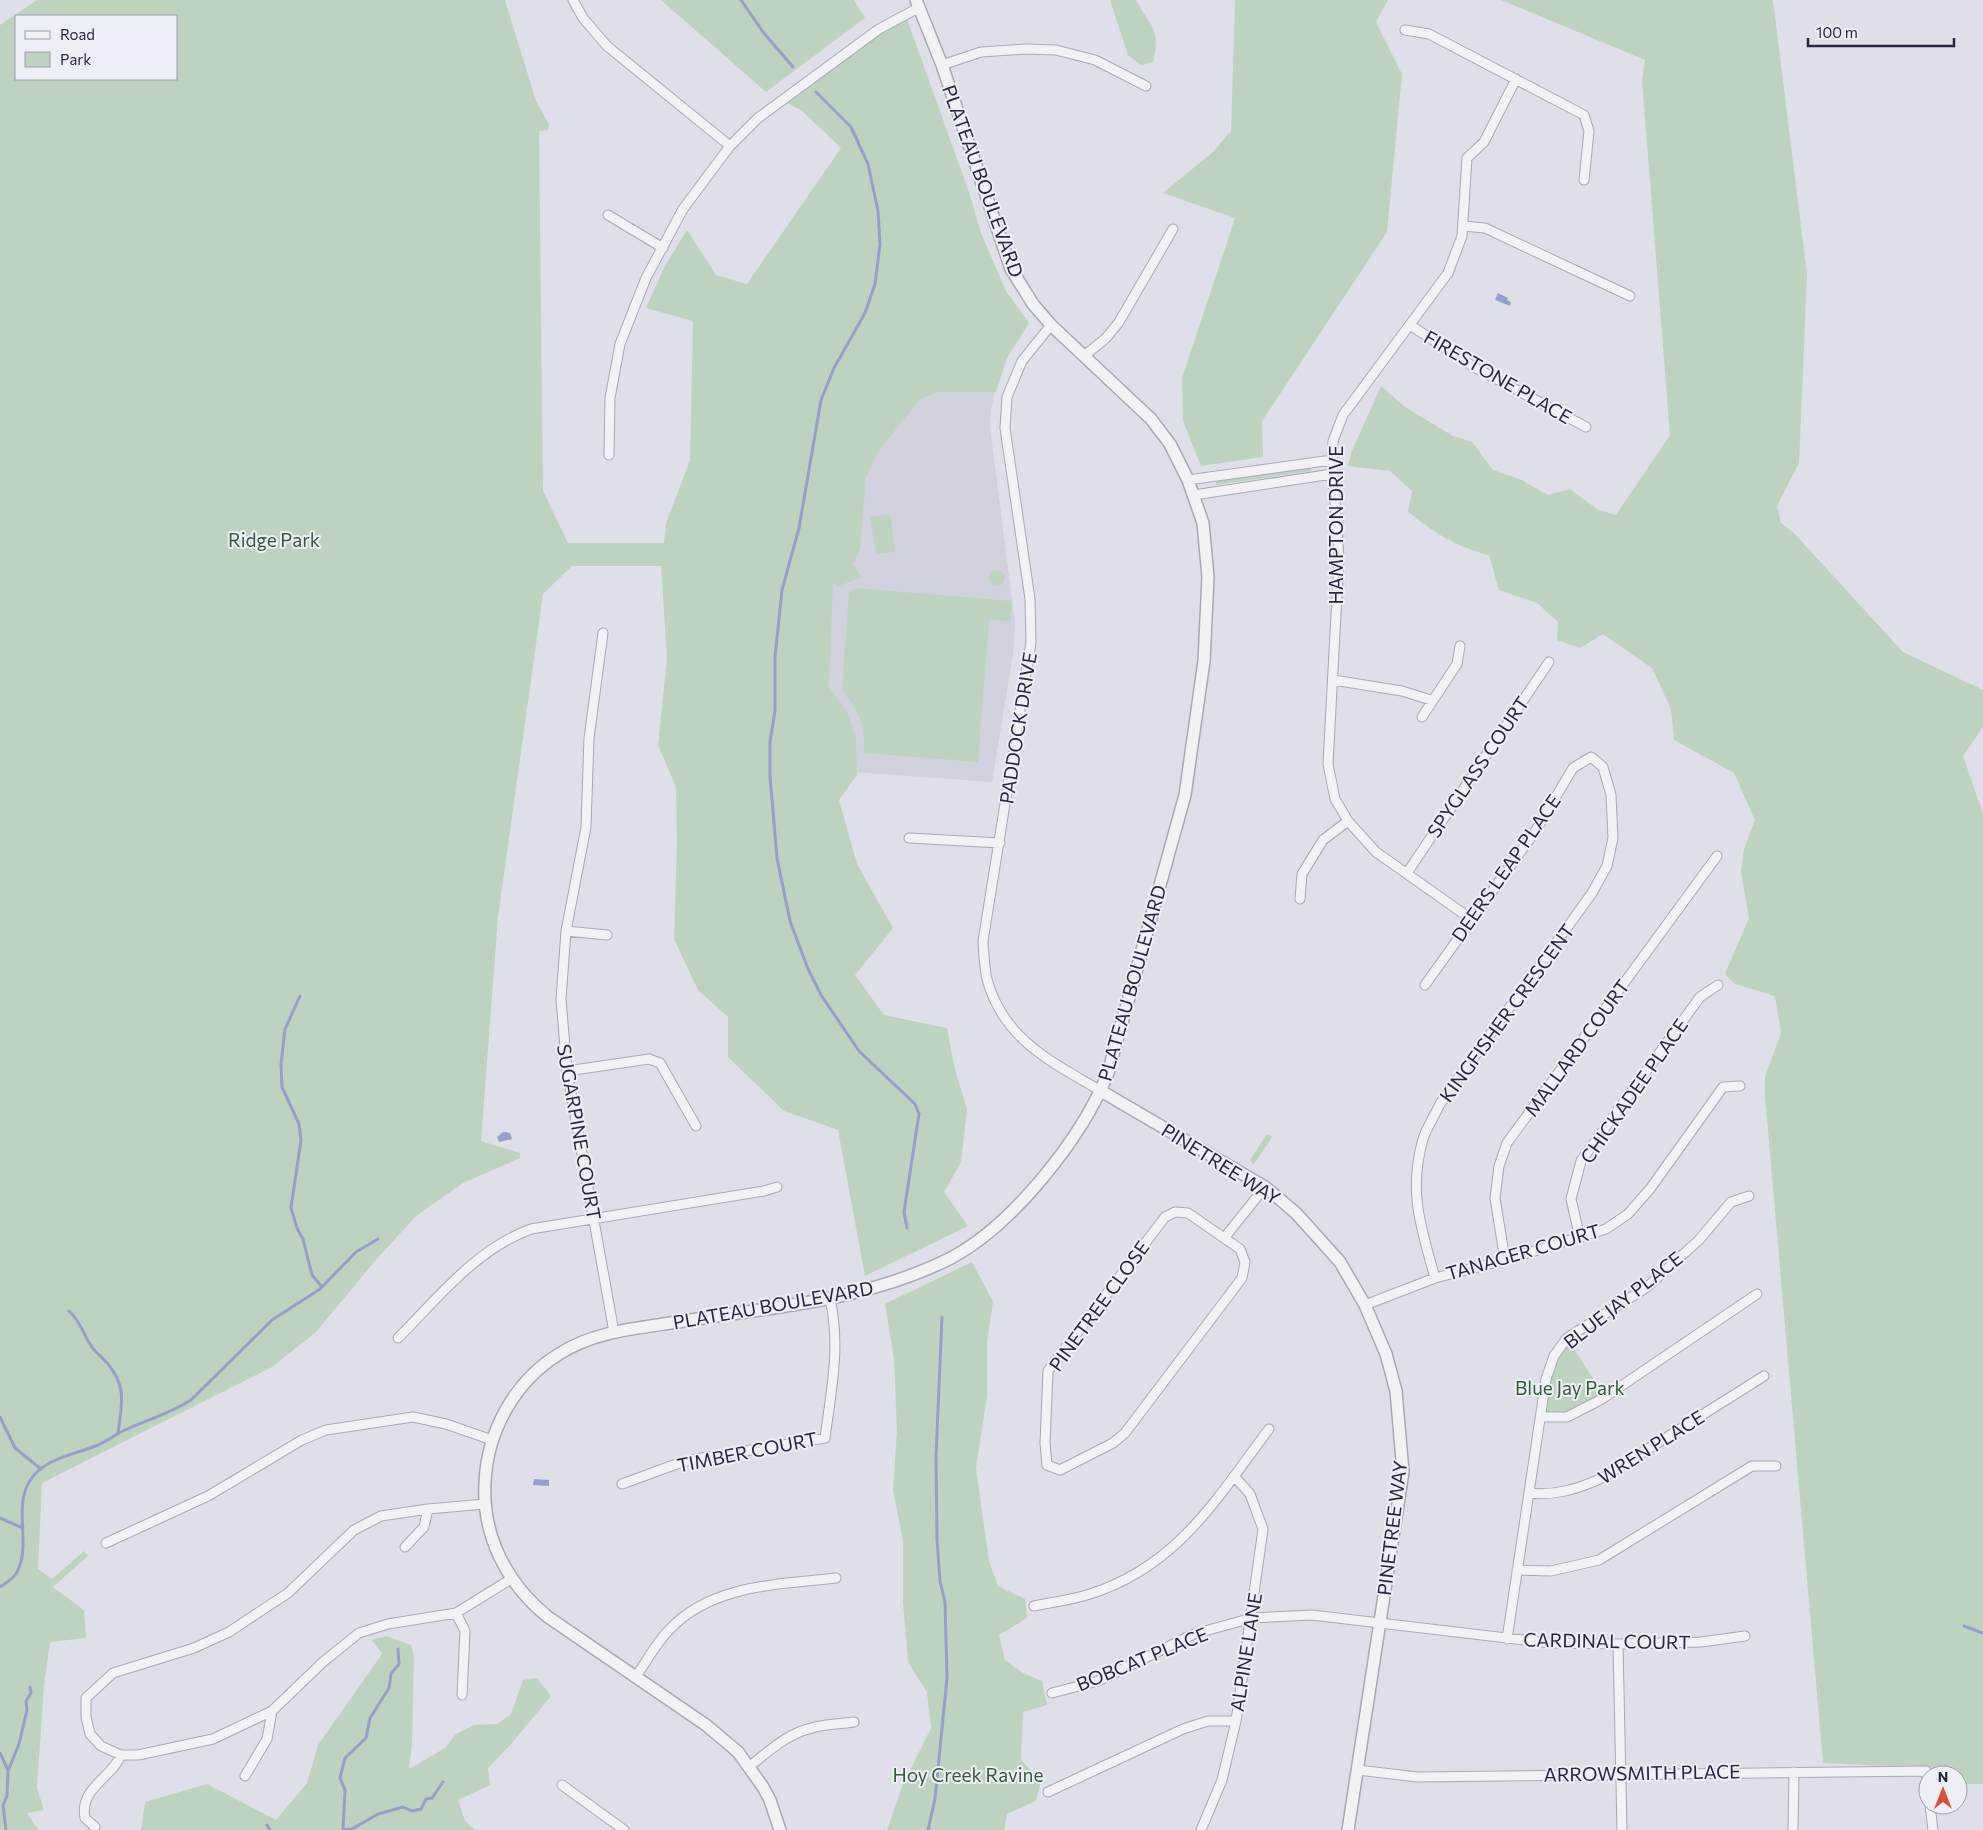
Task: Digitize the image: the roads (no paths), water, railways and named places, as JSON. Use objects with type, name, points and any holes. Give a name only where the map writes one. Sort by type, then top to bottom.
[{"type":"street","points":[[573,0],[584,18],[608,46],[730,146]]},
{"type":"street","points":[[610,455],[610,398],[620,344],[646,278],[682,210],[730,146],[777,103],[879,29],[918,4]]},
{"type":"street","name":"PLATEAU BOULEVARD","points":[[780,1830],[770,1800],[750,1766],[738,1752],[706,1725],[548,1617],[533,1605],[511,1579],[494,1546],[485,1504],[485,1473],[492,1440],[505,1410],[537,1371],[560,1353],[587,1340],[614,1332],[830,1299],[879,1288],[913,1276],[974,1244],[1023,1198],[1073,1139],[1101,1090],[1110,1068],[1185,795],[1204,661],[1208,577],[1203,523],[1188,480],[1170,444],[1151,419],[1051,325],[1032,304],[1011,269],[942,65],[918,4]]},
{"type":"street","points":[[1405,30],[1429,34],[1584,115],[1589,131],[1584,180]]},
{"type":"street","points":[[942,65],[981,52],[1026,49],[1056,50],[1095,60],[1146,86]]},
{"type":"street","name":"HAMPTON DRIVE","points":[[1471,919],[1376,852],[1348,820],[1335,799],[1328,764],[1339,558],[1332,474],[1333,441],[1343,415],[1448,274],[1462,236],[1467,158],[1484,142],[1516,79]]},
{"type":"street","points":[[608,215],[663,248]]},
{"type":"street","points":[[1463,226],[1485,228],[1630,296]]},
{"type":"street","points":[[1084,356],[1106,338],[1119,322],[1173,229]]},
{"type":"street","name":"PADDOCK DRIVE","points":[[1051,325],[1022,361],[1007,397],[1005,428],[1030,599],[1031,642],[983,941],[987,982],[1004,1018],[1034,1051],[1101,1090]]},
{"type":"street","name":"FIRESTONE PLACE","points":[[1410,325],[1474,367],[1586,427]]},
{"type":"street","points":[[1188,480],[1332,460]]},
{"type":"street","points":[[1194,495],[1332,474]]},
{"type":"street","name":"SUGARPINE COURT","points":[[603,633],[589,738],[586,827],[566,930],[561,999],[567,1071],[614,1332]]},
{"type":"street","points":[[1422,717],[1457,664],[1460,646]]},
{"type":"street","name":"SPYGLASS COURT","points":[[1407,873],[1549,662]]},
{"type":"street","points":[[1333,680],[1402,691],[1432,700]]},
{"type":"street","name":"DEERS LEAP PLACE","points":[[1425,985],[1536,830],[1573,768],[1591,757]]},
{"type":"street","name":"KINGFISHER CRESCENT","points":[[1435,1278],[1417,1214],[1415,1186],[1424,1138],[1440,1104],[1592,893],[1607,866],[1614,838],[1611,795],[1603,767],[1591,757]]},
{"type":"street","points":[[1300,899],[1302,874],[1323,840],[1348,820]]},
{"type":"street","points":[[909,838],[1000,843]]},
{"type":"street","name":"MALLARD COURT","points":[[1505,1260],[1495,1198],[1499,1166],[1507,1143],[1716,856]]},
{"type":"street","points":[[566,930],[607,935]]},
{"type":"street","name":"CHICKADEE PLACE","points":[[1580,1238],[1571,1198],[1581,1161],[1700,997],[1718,985]]},
{"type":"street","points":[[567,1071],[649,1059],[660,1063],[696,1126]]},
{"type":"street","name":"TANAGER COURT","points":[[1365,1305],[1435,1278],[1505,1260],[1606,1229],[1628,1214],[1650,1189],[1723,1087],[1740,1086]]},
{"type":"street","name":"PINETREE WAY","points":[[1101,1090],[1265,1187],[1296,1213],[1340,1262],[1365,1305],[1386,1354],[1396,1390],[1403,1472],[1348,1830]]},
{"type":"street","points":[[398,1338],[475,1262],[497,1245],[531,1229],[764,1191],[777,1187]]},
{"type":"street","points":[[1225,1237],[1265,1187]]},
{"type":"street","name":"BLUE JAY PLACE","points":[[1507,1639],[1546,1379],[1554,1356],[1567,1338],[1647,1287],[1699,1240],[1731,1202],[1749,1196]]},
{"type":"street","name":"PINETREE CLOSE","points":[[1175,1212],[1188,1213],[1225,1237],[1240,1249],[1245,1262],[1242,1278],[1125,1433],[1113,1443],[1060,1470],[1046,1465],[1048,1371],[1165,1217],[1175,1212]]},
{"type":"street","points":[[1541,1416],[1566,1417],[1602,1399],[1757,1294]]},
{"type":"street","name":"TIMBER COURT","points":[[622,1484],[682,1462],[825,1438],[836,1349],[835,1325],[830,1299]]},
{"type":"street","name":"WREN PLACE","points":[[1529,1493],[1544,1495],[1578,1489],[1602,1478],[1764,1376]]},
{"type":"street","points":[[106,1543],[208,1496],[302,1440],[326,1430],[413,1417],[446,1424],[492,1440]]},
{"type":"street","points":[[1034,1606],[1091,1594],[1141,1571],[1172,1549],[1200,1522],[1269,1429]]},
{"type":"street","points":[[1518,1570],[1551,1571],[1600,1560],[1752,1466],[1776,1466]]},
{"type":"street","name":"ALPINE LANE","points":[[1201,1830],[1222,1780],[1236,1721],[1252,1618],[1263,1529],[1250,1494],[1234,1476]]},
{"type":"street","points":[[485,1504],[428,1509],[381,1516],[354,1530],[288,1593],[229,1632],[194,1648],[145,1665],[113,1673],[86,1698],[86,1717],[90,1734],[94,1740],[121,1755],[138,1755],[213,1740],[272,1711],[323,1662],[359,1633],[388,1624],[456,1613],[511,1579]]},
{"type":"street","points":[[405,1547],[424,1526],[428,1509]]},
{"type":"street","points":[[636,1676],[668,1631],[678,1621],[705,1604],[731,1592],[836,1578]]},
{"type":"street","points":[[456,1613],[465,1631],[462,1695]]},
{"type":"street","name":"BOBCAT PLACE","points":[[1052,1694],[1098,1681],[1194,1634],[1252,1618],[1312,1615],[1380,1623]]},
{"type":"street","name":"CARDINAL COURT","points":[[1380,1623],[1550,1644],[1701,1642],[1745,1636]]},
{"type":"street","points":[[1618,1644],[1619,1773],[1622,1830]]},
{"type":"street","points":[[245,1776],[266,1740],[272,1711]]},
{"type":"street","points":[[1048,1792],[1183,1729],[1208,1721],[1236,1721]]},
{"type":"street","points":[[750,1766],[772,1748],[800,1732],[811,1728],[854,1722]]},
{"type":"street","points":[[95,1827],[85,1818],[87,1799],[101,1778],[117,1765],[121,1755]]},
{"type":"street","name":"ARROWSMITH PLACE","points":[[1358,1770],[1417,1776],[1918,1771]]},
{"type":"street","points":[[1793,1830],[1794,1772]]},
{"type":"street","points":[[562,1785],[624,1830]]},
{"type":"street","points":[[1931,1815],[1933,1830]]},
{"type":"water","points":[[1498,293],[1508,298],[1507,300],[1511,302],[1510,306],[1495,300]]},
{"type":"water","points":[[503,1132],[510,1133],[512,1139],[499,1142],[497,1137]]},
{"type":"water","points":[[534,1479],[549,1480],[549,1486],[533,1485]]},
{"type":"waterway","points":[[741,0],[763,32],[793,67]]},
{"type":"waterway","points":[[816,92],[851,127],[868,164],[878,211],[880,244],[875,284],[865,313],[834,368],[821,400],[799,528],[782,590],[775,657],[775,711],[770,742],[770,776],[777,858],[790,921],[808,969],[821,995],[859,1051],[915,1104],[919,1114],[904,1212],[907,1228]]},
{"type":"waterway","points":[[300,996],[285,1029],[281,1065],[282,1087],[299,1124],[301,1140],[291,1208],[297,1228],[303,1239],[312,1275],[322,1287]]},
{"type":"waterway","points":[[0,1587],[12,1579],[21,1561],[23,1549],[23,1501],[31,1479],[37,1472],[53,1461],[105,1442],[125,1430],[167,1413],[191,1400],[272,1320],[320,1289],[356,1252],[378,1239]]},
{"type":"waterway","points":[[69,1311],[77,1320],[92,1347],[108,1364],[118,1381],[122,1398],[118,1434]]},
{"type":"waterway","points":[[928,1830],[935,1799],[947,1678],[945,1602],[940,1581],[937,1540],[936,1456],[942,1317]]},
{"type":"waterway","points":[[0,1417],[15,1448],[41,1469]]},
{"type":"waterway","points":[[0,1518],[23,1528]]},
{"type":"waterway","points":[[1964,1626],[1983,1633]]},
{"type":"waterway","points":[[343,1830],[345,1790],[340,1778],[345,1758],[366,1738],[370,1718],[389,1688],[391,1674],[399,1664],[398,1649]]},
{"type":"waterway","points":[[8,1771],[19,1744],[27,1710],[26,1701],[31,1693],[30,1687]]},
{"type":"waterway","points":[[0,1753],[8,1770],[7,1796],[3,1805],[6,1830]]},
{"type":"waterway","points":[[343,1830],[352,1829],[378,1814],[403,1807],[412,1811],[421,1809],[426,1799],[432,1798],[443,1782]]},
{"type":"waterway","points":[[267,1825],[270,1830]]},
{"type":"park label","name":"Ridge Park","points":[[274,540]]},
{"type":"park label","name":"Blue Jay Park","points":[[1570,1388]]},
{"type":"park label","name":"Hoy Creek Ravine","points":[[968,1775]]}]
